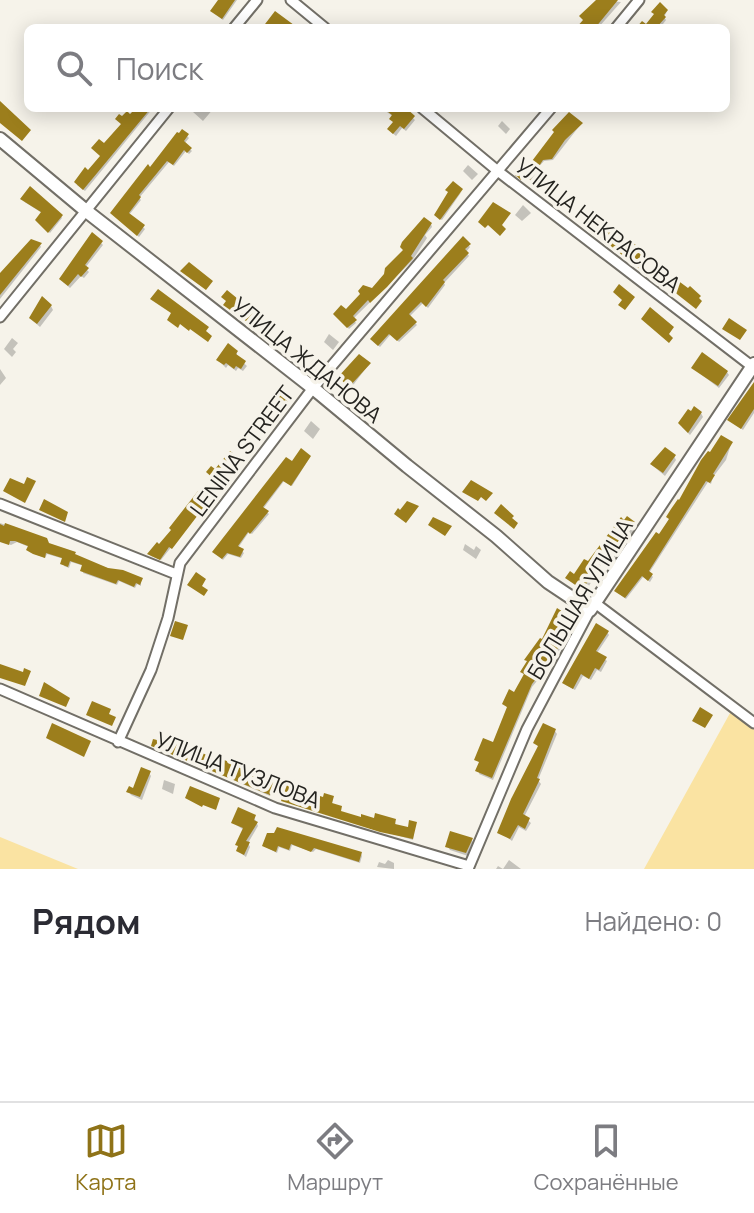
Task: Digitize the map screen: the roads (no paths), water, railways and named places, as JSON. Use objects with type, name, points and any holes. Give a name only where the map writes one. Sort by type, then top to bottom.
[{"type":"street","points":[[237,24],[257,0]]},
{"type":"street","points":[[291,0],[320,24]]},
{"type":"street","points":[[619,24],[639,0]]},
{"type":"street","points":[[0,317],[166,112]]},
{"type":"street","name":"УЛИЦА НЕКРАСОВА","points":[[427,112],[499,172],[753,366]]},
{"type":"street","name":"LENINA STREET","points":[[118,742],[151,670],[168,618],[180,563],[313,388],[548,112]]},
{"type":"street","name":"УЛИЦА ЖДАНОВА","points":[[0,139],[85,210],[313,388],[548,582],[632,629],[752,722]]},
{"type":"street","name":"БОЛЬШАЯ УЛИЦА","points":[[468,868],[527,729],[593,607],[753,366]]},
{"type":"street","points":[[0,504],[176,574]]},
{"type":"street","name":"УЛИЦА ТУЗЛОВА","points":[[0,689],[275,808],[468,868]]}]
